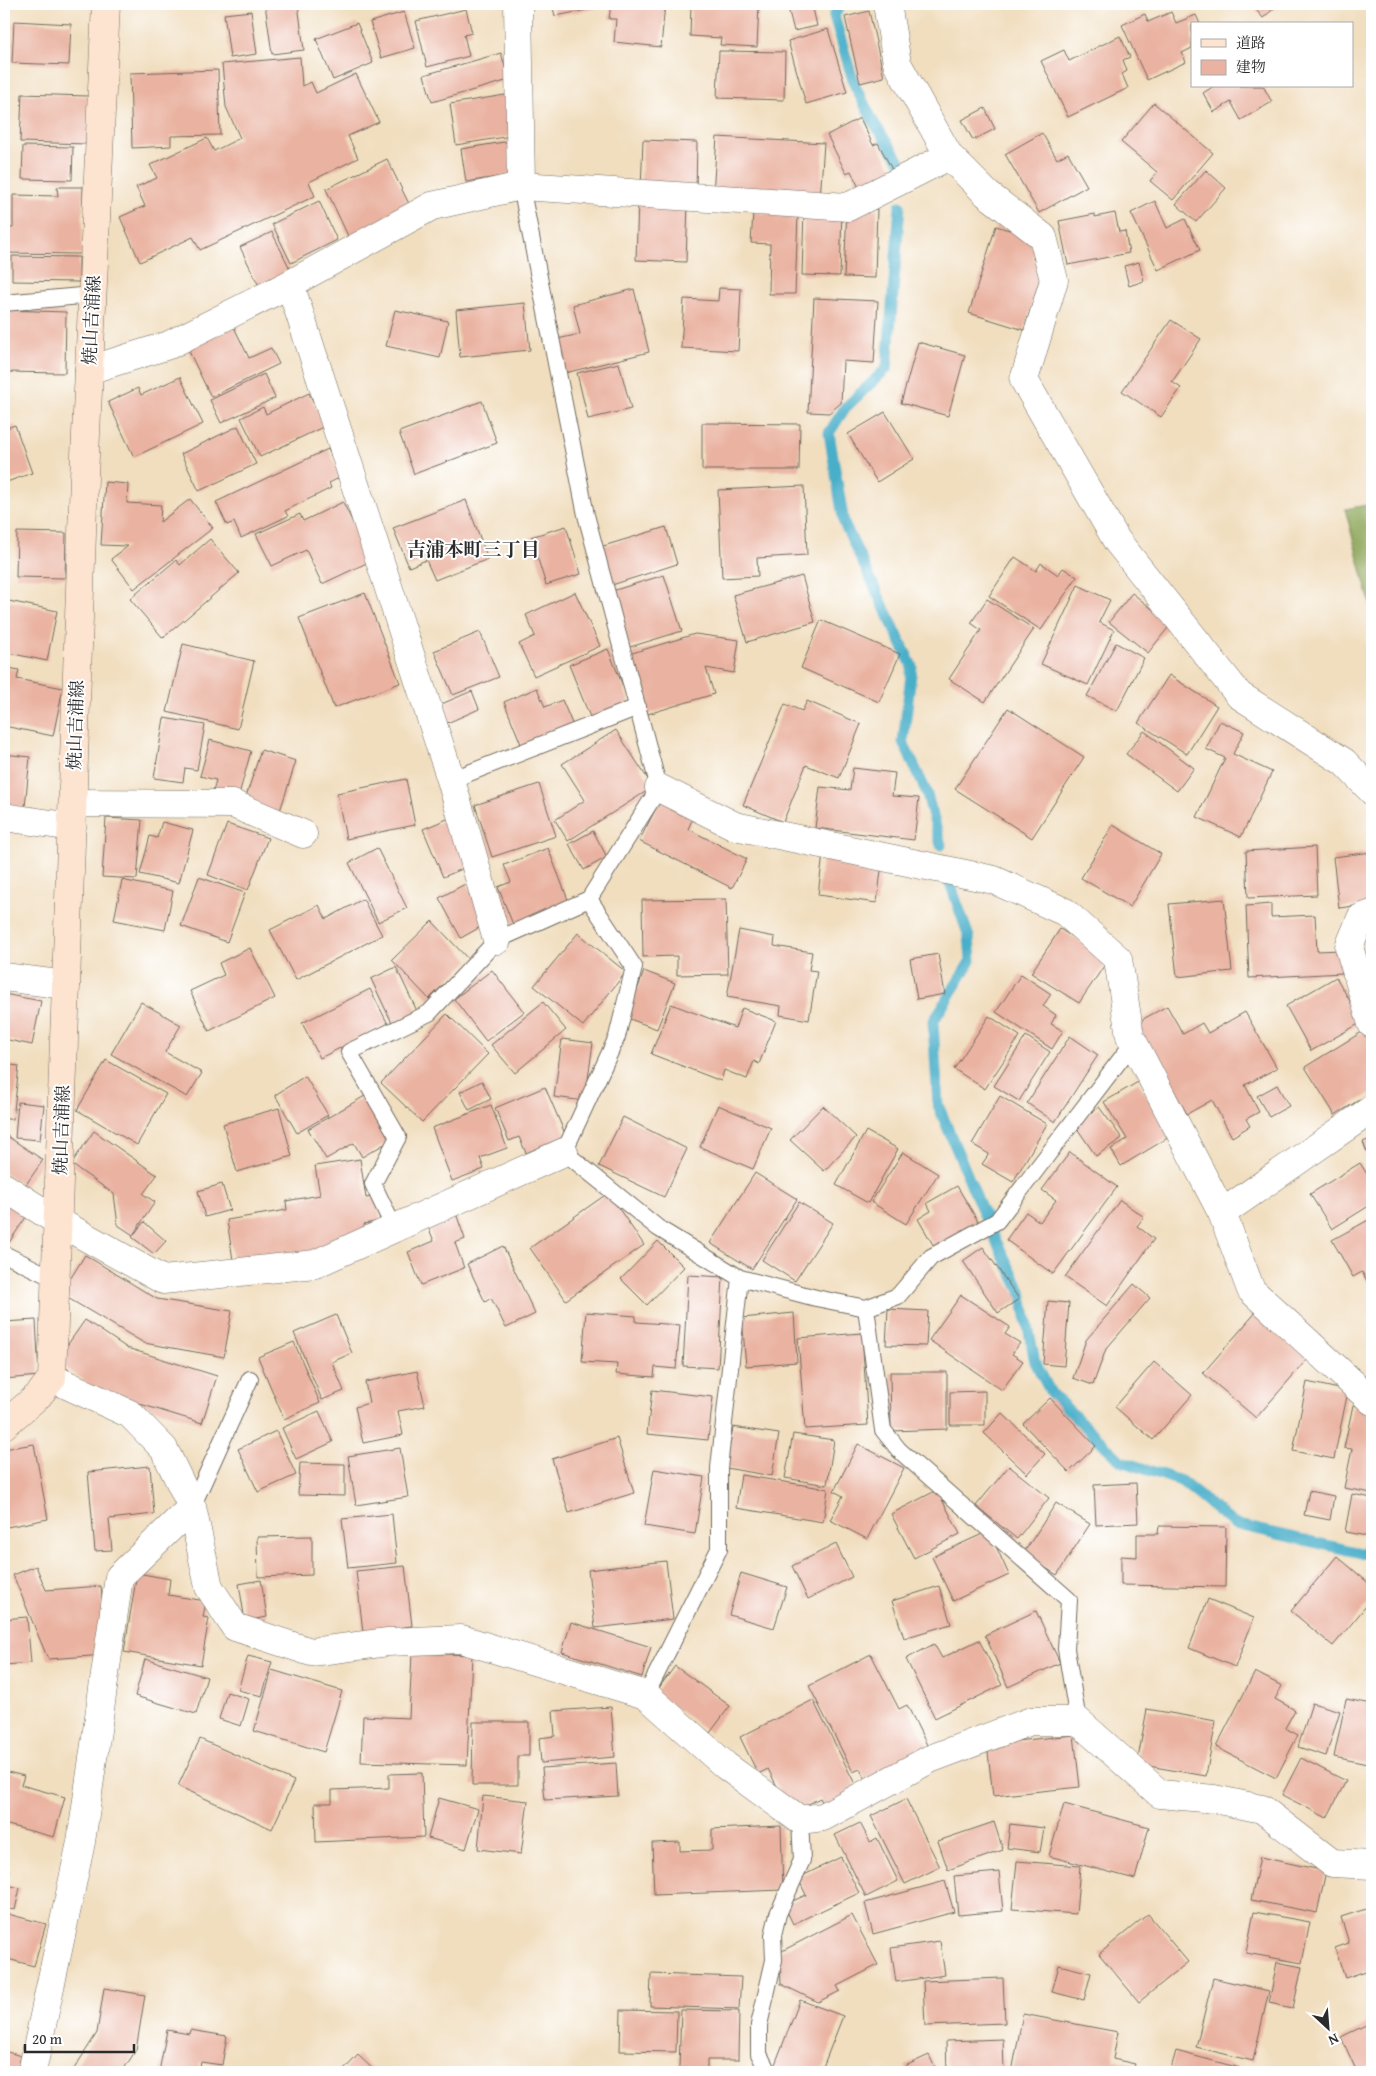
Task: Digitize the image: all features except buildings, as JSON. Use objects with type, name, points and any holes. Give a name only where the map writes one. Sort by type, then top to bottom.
[{"type":"main road","name":"焼山吉浦線","points":[[52,1378],[88,370],[106,4]]},
{"type":"main road","points":[[4,1425],[39,1395],[52,1378]]},
{"type":"street","points":[[518,4],[521,186]]},
{"type":"street","points":[[887,4],[897,63],[949,156],[988,194],[1043,237],[1054,280],[1024,380],[1117,541],[1239,696],[1344,762],[1372,791]]},
{"type":"street","points":[[88,370],[169,345],[290,284],[432,206],[521,186],[848,206],[949,156]]},
{"type":"street","points":[[290,284],[451,780],[497,940]]},
{"type":"street","points":[[659,788],[735,826],[994,880],[1065,912],[1118,959],[1130,1036],[1222,1213],[1251,1290],[1372,1401]]},
{"type":"street","points":[[4,817],[72,815],[233,804],[304,834]]},
{"type":"street","points":[[1372,914],[1361,918],[1349,947],[1372,1024]]},
{"type":"street","points":[[4,977],[66,985]]},
{"type":"street","points":[[1222,1213],[1372,1109]]},
{"type":"street","points":[[4,1187],[58,1221],[163,1280],[314,1264],[564,1152]]},
{"type":"street","points":[[52,1378],[130,1414],[164,1449],[192,1507],[209,1587],[235,1627],[311,1652],[388,1642],[461,1639],[646,1695],[726,1766],[800,1820],[823,1817],[930,1759],[1031,1721],[1078,1720],[1160,1794],[1214,1799],[1262,1809],[1332,1863],[1372,1865]]},
{"type":"street","points":[[32,2072],[81,1842],[119,1577],[192,1507]]},
{"type":"lane","points":[[394,1228],[373,1184],[398,1137],[349,1052],[429,1013],[497,940],[589,898],[659,788],[586,515],[521,186]]},
{"type":"lane","points":[[4,303],[92,295]]},
{"type":"lane","points":[[451,780],[638,707]]},
{"type":"lane","points":[[589,898],[634,967],[617,1037],[564,1152],[658,1228],[740,1278],[816,1298],[866,1308],[898,1296],[931,1257],[997,1221],[1133,1043]]},
{"type":"lane","points":[[4,1254],[55,1279]]},
{"type":"lane","points":[[646,1695],[719,1549],[719,1468],[740,1278]]},
{"type":"lane","points":[[866,1308],[883,1430],[899,1450],[1069,1600],[1066,1649],[1078,1720]]},
{"type":"lane","points":[[192,1507],[250,1378]]},
{"type":"lane","points":[[768,2072],[759,2054],[759,2025],[774,1960],[772,1935],[778,1914],[802,1860],[800,1820]]},
{"type":"green space","points":[[1372,504],[1372,611],[1345,509]]},
{"type":"waterway","points":[[841,4],[834,16],[854,84],[874,123],[903,166]]},
{"type":"waterway","points":[[900,206],[887,368],[845,408],[829,433],[844,523],[912,666],[903,742],[926,791],[941,845]]},
{"type":"waterway","points":[[950,883],[969,937],[971,960],[933,1022],[938,1105],[990,1229],[1021,1291],[1035,1362],[1051,1393],[1121,1461],[1181,1481],[1234,1524],[1370,1555],[1372,1558]]},
{"type":"district","name":"吉浦本町三丁目","points":[[473,549]]}]
